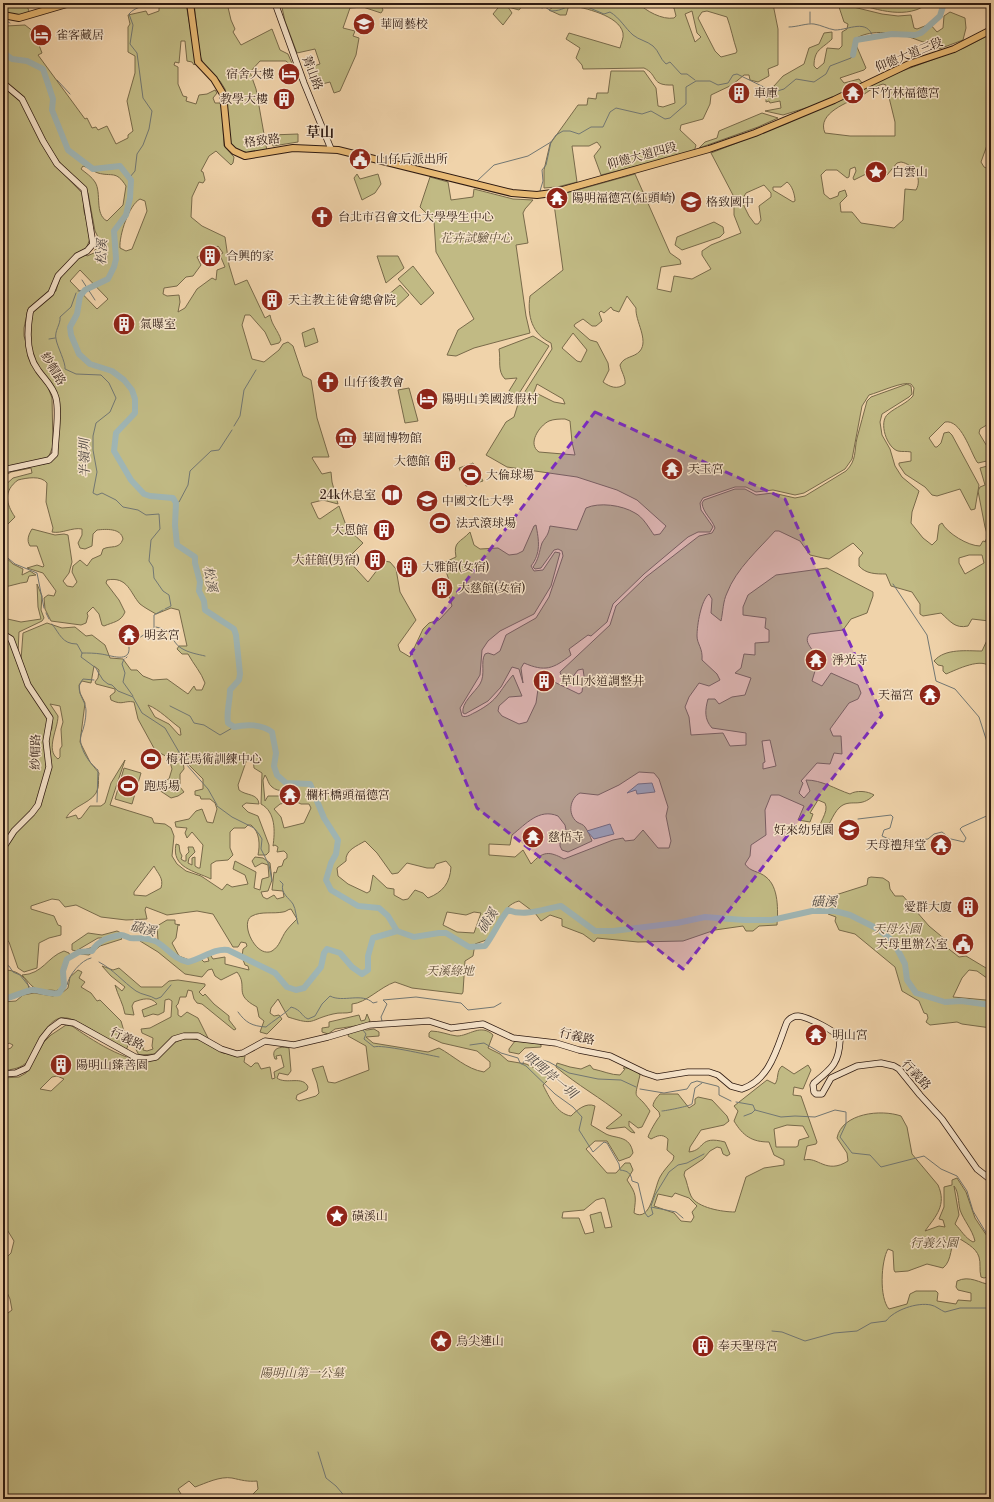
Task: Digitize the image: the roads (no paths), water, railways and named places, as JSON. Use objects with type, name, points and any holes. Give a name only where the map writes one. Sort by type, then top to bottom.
[{"type":"main road","points":[[3,15],[19,18],[70,3]]},
{"type":"main road","name":"格致路","points":[[190,3],[198,62],[214,79],[223,94],[227,139],[231,148],[238,154],[245,156],[293,148],[331,149],[351,152],[450,178]]},
{"type":"main road","name":"仰德大道三段","points":[[834,100],[909,64],[954,49],[991,30]]},
{"type":"main road","name":"仰德大道四段","points":[[450,178],[512,193],[537,195],[552,193],[726,144],[755,134],[834,100]]},
{"type":"street","name":"菁山路","points":[[275,3],[304,83],[331,149]]},
{"type":"street","name":"紗帽路","points":[[3,82],[22,99],[43,141],[57,164],[84,189],[86,211],[92,233],[93,244],[87,251],[77,256],[67,266],[56,280],[51,293],[31,310],[30,313],[27,335],[33,361],[37,370],[48,381],[57,403],[54,454],[49,460],[3,470]]},
{"type":"street","name":"紗帽路","points":[[3,634],[11,639],[28,685],[50,718],[46,741],[49,766],[38,805],[14,831],[3,848]]},
{"type":"street","name":"行義路","points":[[3,1074],[16,1073],[27,1068],[42,1039],[50,1029],[61,1021],[74,1023],[135,1057],[146,1059],[156,1057],[174,1039],[184,1036],[198,1036],[221,1049],[237,1054],[243,1053],[265,1041],[294,1045],[369,1025],[429,1021],[451,1028],[483,1024],[512,1038],[556,1043],[579,1050],[610,1056],[645,1073],[657,1076],[688,1072],[709,1072],[718,1076],[731,1086],[742,1089],[756,1082],[766,1072],[787,1022],[790,1018],[797,1016],[834,1031],[840,1040],[831,1070],[814,1082],[814,1092],[816,1094],[822,1094],[831,1078],[857,1066],[881,1063],[894,1066],[899,1069],[942,1119],[977,1168],[991,1180]]},
{"type":"water","points":[[652,783],[655,792],[637,794],[636,790],[627,793],[638,784]]},
{"type":"water","points":[[610,824],[614,834],[594,839],[587,831]]},
{"type":"waterway","name":"松溪","points":[[130,177],[135,171],[137,154],[143,145],[149,129],[152,111],[143,98],[137,53],[130,44],[133,25],[129,14],[135,9],[159,3]]},
{"type":"waterway","points":[[533,3],[537,7]]},
{"type":"waterway","points":[[542,8],[545,7],[551,11],[555,11],[576,3]]},
{"type":"waterway","points":[[578,3],[604,14],[610,12],[617,17],[633,35],[653,46],[666,64],[670,62],[681,74],[687,74],[695,80]]},
{"type":"waterway","points":[[853,55],[856,40],[892,34],[915,35],[921,33],[940,16],[944,3]]},
{"type":"waterway","points":[[810,12],[810,23]]},
{"type":"waterway","points":[[3,19],[10,23]]},
{"type":"waterway","points":[[789,27],[814,24],[840,30],[862,26],[870,31],[873,37]]},
{"type":"waterway","name":"松溪","points":[[3,52],[12,59],[27,61],[43,69],[53,99],[52,110],[68,150],[93,169],[120,166],[131,180],[130,198],[126,215],[114,231],[116,259],[114,267],[108,279],[85,290],[80,296],[77,314],[70,327],[71,335],[79,354],[90,364],[112,371],[124,380],[132,390],[135,399],[135,413],[116,433],[114,451],[131,480],[144,494],[173,498],[176,503],[175,525],[177,545],[195,557],[200,582],[199,591],[204,601],[205,610],[234,629],[240,674],[239,680],[230,690],[227,715],[228,723],[234,727],[244,725],[264,727],[272,732],[276,753],[274,766],[277,775],[286,783],[310,784],[324,818],[338,840],[336,854],[331,863],[326,880],[331,890],[358,906],[379,908],[388,916],[397,931]]},
{"type":"waterway","points":[[477,181],[494,165],[528,156],[551,142],[556,135],[563,131],[570,131],[579,134],[591,127],[603,127],[610,112],[616,108],[642,114],[651,111],[665,119],[670,118],[686,104],[686,87],[696,81],[710,81],[718,85],[728,83],[733,75],[737,74],[774,92],[784,89],[796,79],[814,82],[826,74],[830,66],[851,58],[853,55]]},
{"type":"waterway","points":[[57,80],[70,94]]},
{"type":"waterway","points":[[540,191],[543,181],[542,170],[546,165],[551,142]]},
{"type":"waterway","name":"半嶺圳","points":[[82,280],[95,300]]},
{"type":"waterway","name":"半嶺圳","points":[[78,291],[85,290]]},
{"type":"waterway","name":"半嶺圳","points":[[76,293],[71,307],[60,317],[60,322],[56,333],[57,342],[65,369],[76,374],[101,375],[109,383],[116,398],[110,412],[96,423],[93,436],[93,450],[97,472],[93,493],[97,495],[102,493],[116,500],[123,507],[138,510],[146,515],[159,514],[160,529],[151,540],[149,561],[153,567],[154,578],[163,591],[169,595],[171,606],[165,609]]},
{"type":"waterway","points":[[49,339],[55,338]]},
{"type":"waterway","points":[[234,426],[240,416],[244,390],[256,370]]},
{"type":"waterway","points":[[176,503],[179,502],[188,485],[190,471],[211,451],[219,450],[232,430]]},
{"type":"waterway","points":[[3,554],[15,564],[37,573],[44,608]]},
{"type":"waterway","points":[[893,584],[927,635],[936,681],[955,689],[979,717],[987,742],[991,749]]},
{"type":"waterway","name":"半嶺圳","points":[[130,644],[154,628],[154,615],[163,610]]},
{"type":"waterway","points":[[46,613],[49,619]]},
{"type":"waterway","points":[[52,624],[62,638],[72,644],[77,644],[82,653]]},
{"type":"waterway","points":[[156,627],[169,633],[181,648],[205,656]]},
{"type":"waterway","name":"半嶺圳","points":[[98,672],[96,668],[81,657],[82,653],[96,653],[114,657],[123,657],[129,652],[129,647]]},
{"type":"waterway","points":[[124,659],[122,664],[125,673],[123,682],[133,696]]},
{"type":"waterway","points":[[98,672],[103,680],[108,684],[112,685],[118,691],[133,697],[142,713],[165,728],[186,764],[208,789],[217,805]]},
{"type":"waterway","name":"半嶺圳","points":[[94,680],[83,679],[79,687],[86,711],[85,723],[80,740],[85,754],[98,770],[97,802]]},
{"type":"waterway","points":[[170,706],[190,716],[194,723],[204,725],[220,735],[234,727]]},
{"type":"waterway","points":[[217,806],[232,817],[254,828],[259,834],[262,839],[261,849],[269,865],[272,881]]},
{"type":"waterway","points":[[858,819],[891,815],[893,817],[890,828],[884,830],[882,836],[891,840],[905,841],[928,839],[934,834],[942,832],[951,839],[964,842],[966,838],[960,829],[991,814]]},
{"type":"waterway","points":[[280,881],[283,884],[282,887],[285,895],[294,906],[298,924]]},
{"type":"waterway","name":"磺溪","points":[[3,999],[31,990],[53,994],[59,993],[64,986],[63,971],[67,959],[79,952],[92,951],[97,944],[104,940],[121,935],[130,938],[154,940],[171,954],[188,962],[213,952],[228,950],[275,973],[287,987],[296,990],[304,988],[321,967],[324,953],[327,949],[340,953],[352,967],[362,974],[368,970],[368,956],[373,938],[397,931],[414,937],[446,933],[469,947],[485,946],[508,910],[527,913],[561,906],[595,931],[613,931],[677,923],[705,917],[744,920],[772,920],[812,911],[835,911],[850,915],[878,929],[893,941],[905,964],[907,980],[916,993],[945,1002],[961,1001],[991,1005]]},
{"type":"waterway","points":[[64,986],[67,985],[76,968],[87,959],[91,958]]},
{"type":"waterway","points":[[99,962],[109,968],[136,991],[156,999],[161,997],[171,985]]},
{"type":"waterway","points":[[3,968],[6,965],[9,966],[13,972],[20,975],[32,990]]},
{"type":"waterway","points":[[238,1012],[250,1023],[257,1026],[266,1027],[291,1007],[299,1011],[308,1019],[315,1016],[322,1004],[330,996],[335,998],[363,998],[373,1003],[377,1002]]},
{"type":"waterway","points":[[382,1021],[381,1017],[387,1004],[383,1000],[416,997],[461,1003],[468,1010],[494,1007],[501,1003]]},
{"type":"waterway","points":[[363,1030],[366,1034],[364,1039],[374,1047],[395,1048],[439,1057]]},
{"type":"waterway","name":"唭哩岸一圳","points":[[470,1045],[484,1043],[501,1053],[518,1058],[520,1063],[526,1066],[555,1094],[573,1107],[582,1117],[579,1130],[593,1152],[604,1142],[607,1143],[619,1164],[620,1170],[629,1173],[632,1181],[638,1183],[645,1213],[648,1217],[653,1214],[651,1207],[676,1212],[683,1218]]},
{"type":"waterway","name":"唭哩岸一圳","points":[[536,1058],[549,1062],[569,1073],[598,1079],[621,1080],[636,1087]]},
{"type":"waterway","name":"唭哩岸一圳","points":[[522,1064],[526,1059],[531,1059]]},
{"type":"waterway","points":[[640,1089],[664,1093],[687,1089],[691,1083],[697,1081],[719,1087],[719,1095],[731,1101]]},
{"type":"waterway","points":[[662,1111],[692,1104],[695,1088],[702,1083]]},
{"type":"waterway","points":[[736,1102],[753,1105],[755,1110],[781,1117],[815,1117],[835,1110],[846,1112],[846,1124],[840,1137],[852,1153],[870,1155],[881,1167],[924,1156],[941,1169],[957,1176],[967,1191],[973,1211],[991,1241]]},
{"type":"waterway","points":[[744,1116],[755,1110]]},
{"type":"waterway","points":[[651,1206],[655,1195],[669,1172],[678,1165],[687,1163],[704,1154]]},
{"type":"waterway","points":[[772,1331],[782,1332],[805,1341],[834,1333],[857,1331],[871,1323],[886,1321],[894,1313],[913,1306],[925,1304],[945,1312],[960,1308],[991,1308]]},
{"type":"waterway","points":[[318,1452],[326,1478],[336,1486],[347,1499]]},
{"type":"place","name":"華岡藝校","points":[[364,24]]},
{"type":"place","name":"雀客藏居","points":[[41,35]]},
{"type":"place","name":"宿舍大樓","points":[[289,74]]},
{"type":"place","name":"車庫","points":[[739,93]]},
{"type":"place","name":"下竹林福德宮","points":[[853,93]]},
{"type":"place","name":"教學大樓","points":[[284,99]]},
{"type":"place","name":"山仔后派出所","points":[[360,159]]},
{"type":"place","name":"白雲山","points":[[876,172]]},
{"type":"place","name":"陽明福德宮(紅頭崎)","points":[[557,198]]},
{"type":"place","name":"格致國中","points":[[691,202]]},
{"type":"place","name":"台北市召會文化大學學生中心","points":[[322,217]]},
{"type":"place","name":"合興的家","points":[[210,256]]},
{"type":"place","name":"天主教主徒會總會院","points":[[272,300]]},
{"type":"place","name":"氣曝室","points":[[124,324]]},
{"type":"place","name":"山仔後教會","points":[[328,382]]},
{"type":"place","name":"陽明山美國渡假村","points":[[427,399]]},
{"type":"place","name":"華岡博物館","points":[[346,438]]},
{"type":"place","name":"大德館","points":[[445,461]]},
{"type":"place","name":"天玉宮","points":[[672,469]]},
{"type":"place","name":"大倫球場","points":[[471,475]]},
{"type":"place","name":"24k休息室","points":[[392,495]]},
{"type":"place","name":"中國文化大學","points":[[427,501]]},
{"type":"place","name":"法式滾球場","points":[[440,523]]},
{"type":"place","name":"大恩館","points":[[384,530]]},
{"type":"place","name":"大莊館(男宿)","points":[[375,560]]},
{"type":"place","name":"大雅館(女宿)","points":[[407,567]]},
{"type":"place","name":"大慈館(女宿)","points":[[442,588]]},
{"type":"place","name":"明玄宮","points":[[129,635]]},
{"type":"place","name":"淨光寺","points":[[816,660]]},
{"type":"place","name":"草山水道調整井","points":[[544,681]]},
{"type":"place","name":"天福宮","points":[[930,695]]},
{"type":"place","name":"梅花馬術訓練中心","points":[[151,759]]},
{"type":"place","name":"跑馬場","points":[[128,786]]},
{"type":"place","name":"欄杆橋頭福德宮","points":[[290,795]]},
{"type":"place","name":"好來幼兒園","points":[[849,830]]},
{"type":"place","name":"慈悟寺","points":[[533,837]]},
{"type":"place","name":"天母禮拜堂","points":[[941,845]]},
{"type":"place","name":"愛群大廈","points":[[968,907]]},
{"type":"place","name":"天母里辦公室","points":[[963,944]]},
{"type":"place","name":"明山宮","points":[[816,1035]]},
{"type":"place","name":"陽明山臻善園","points":[[61,1065]]},
{"type":"place","name":"磺溪山","points":[[337,1216]]},
{"type":"place","name":"烏尖連山","points":[[441,1341]]},
{"type":"place","name":"奉天聖母宮","points":[[703,1346]]},
{"type":"district","name":"草山","points":[[320,133]]},
{"type":"park label","name":"花卉試驗中心","points":[[476,238]]},
{"type":"park label","name":"天母公園","points":[[897,929]]},
{"type":"park label","name":"天溪綠地","points":[[450,971]]},
{"type":"park label","name":"行義公園","points":[[934,1243]]},
{"type":"park label","name":"陽明山第一公墓","points":[[302,1373]]}]
